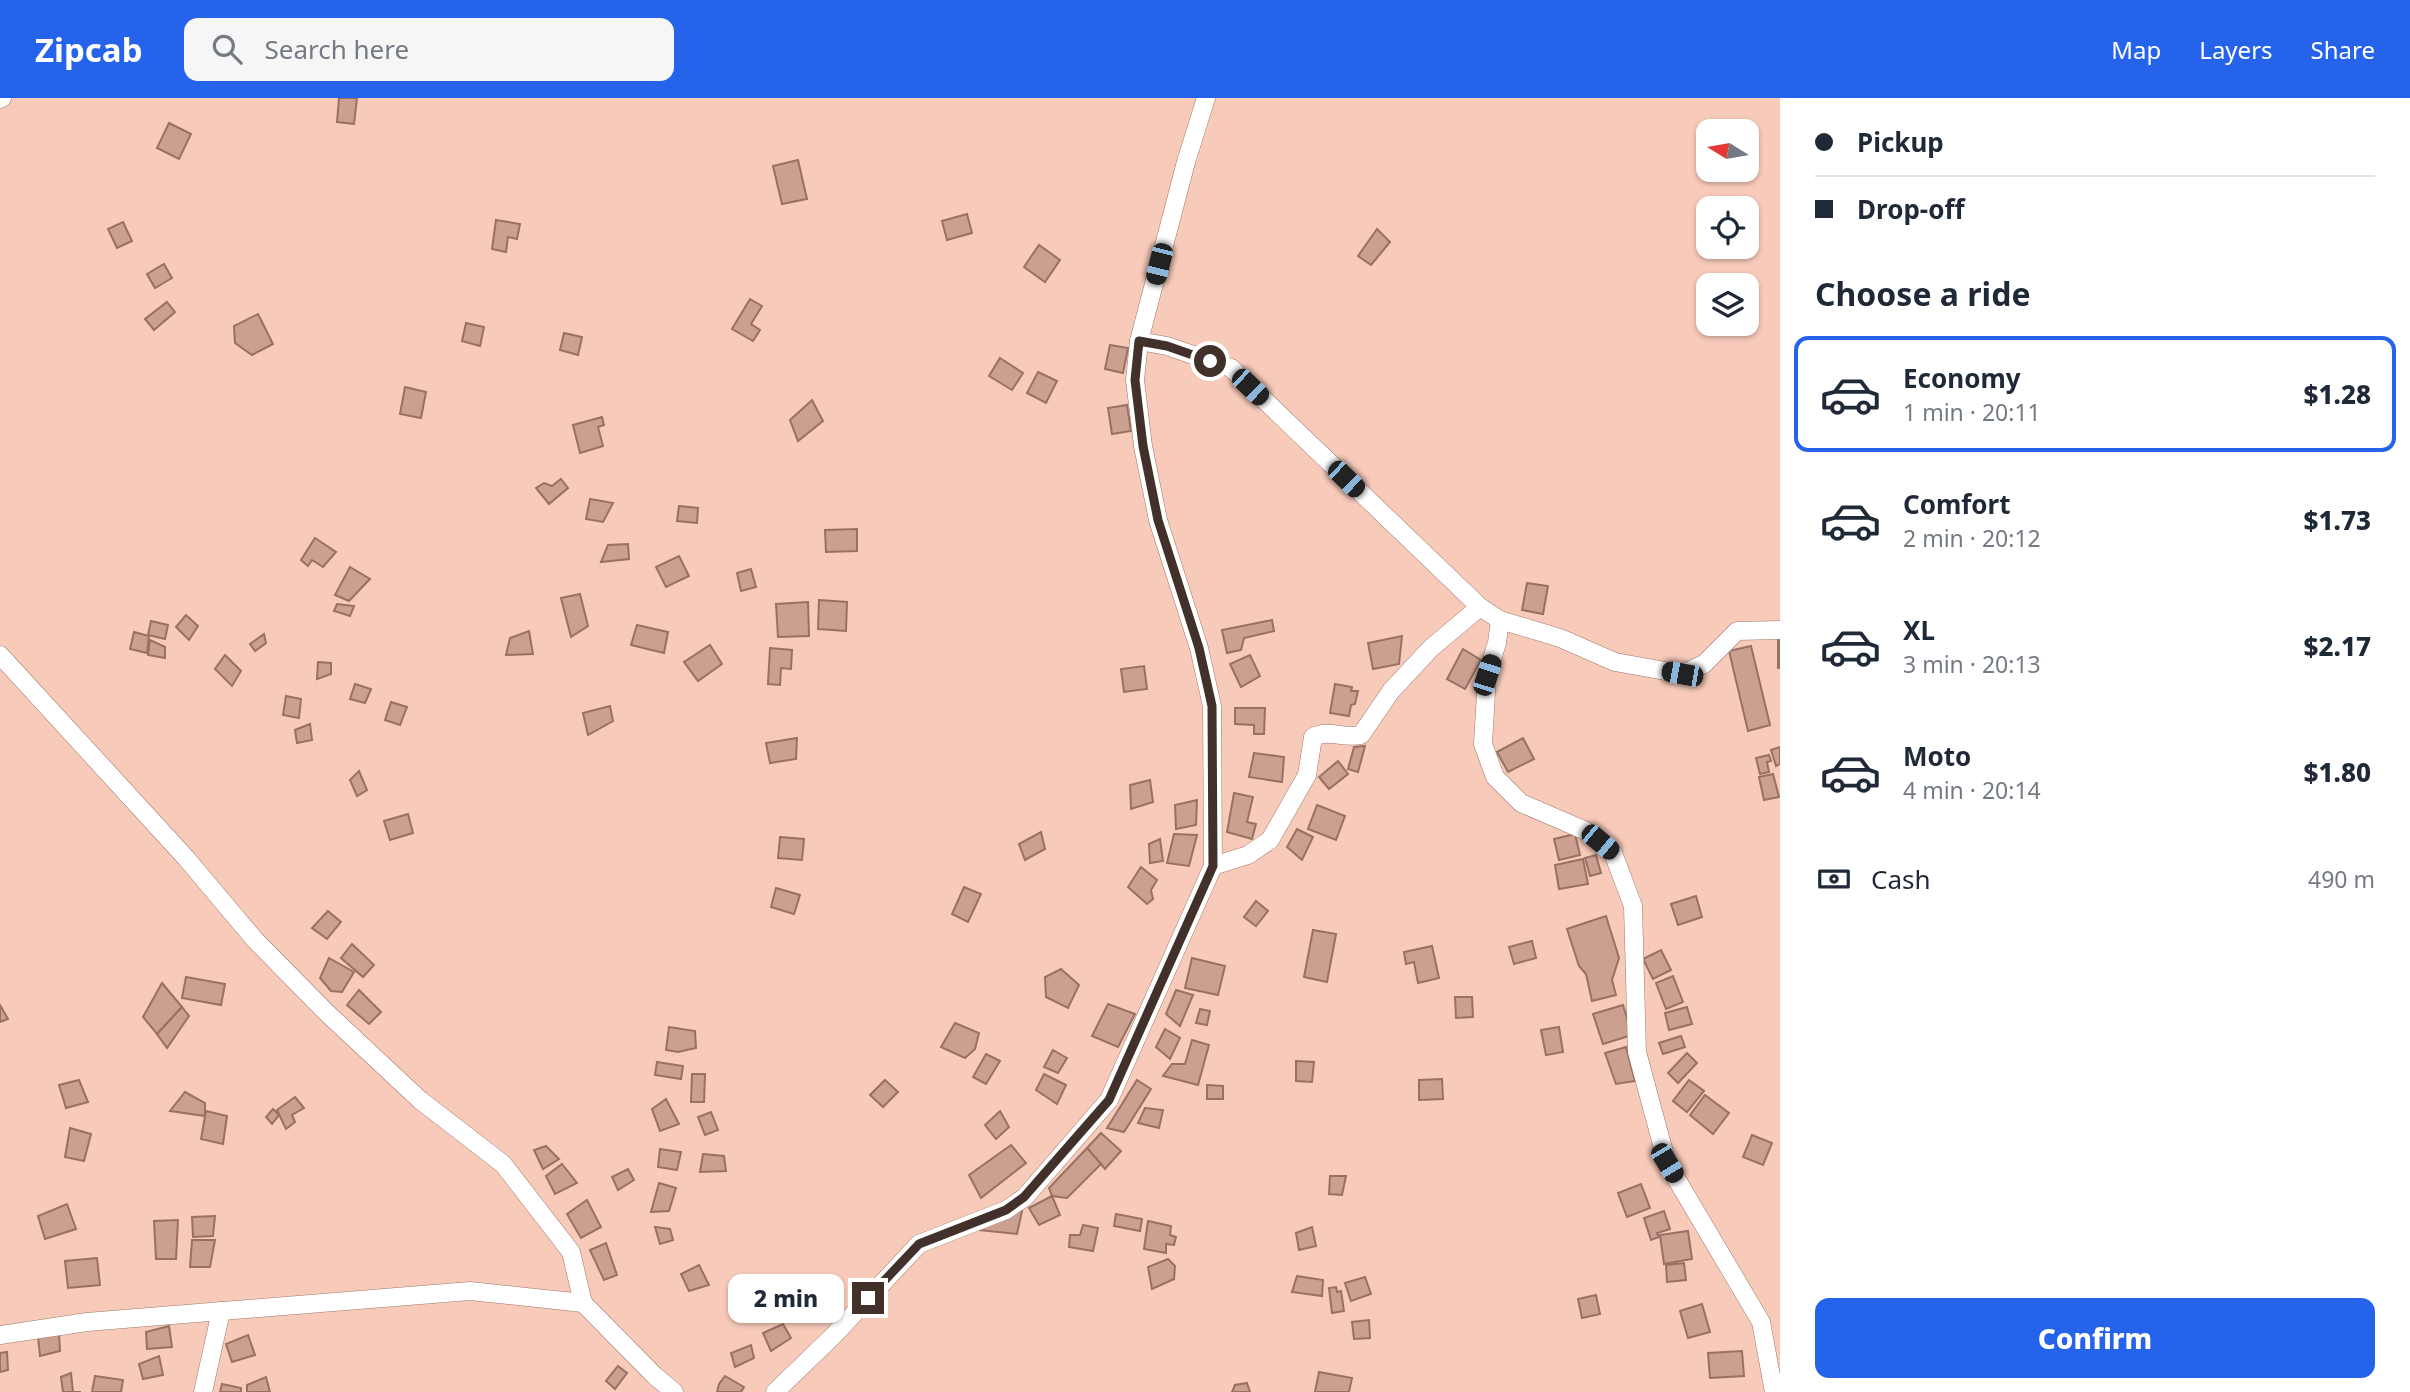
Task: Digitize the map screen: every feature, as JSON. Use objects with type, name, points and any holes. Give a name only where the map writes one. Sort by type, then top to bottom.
[{"type":"street","points":[[775,1392],[835,1334],[919,1244],[1006,1210],[1024,1197],[1109,1100],[1213,866],[1212,706],[1199,648],[1158,520],[1143,446],[1135,380],[1139,341],[1186,162],[1206,98]]},
{"type":"street","points":[[1139,341],[1167,346],[1231,368],[1480,607],[1500,620],[1560,638],[1615,662],[1682,674],[1704,664],[1737,631],[1780,630]]},
{"type":"street","points":[[1213,866],[1248,855],[1270,840],[1307,775],[1313,737],[1323,732],[1351,737],[1361,735],[1391,691],[1431,649],[1480,607]]},
{"type":"street","points":[[1500,620],[1497,643],[1487,675],[1483,744],[1495,777],[1521,803],[1586,831],[1613,853],[1633,906],[1637,1052],[1667,1163],[1761,1322],[1774,1392]]},
{"type":"street","points":[[0,655],[187,858],[255,940],[328,1014],[420,1100],[503,1164],[570,1252],[583,1303],[674,1392]]},
{"type":"street","points":[[0,1335],[88,1322],[470,1291],[583,1303]]},
{"type":"street","points":[[203,1392],[220,1311]]},
{"type":"building","points":[[339,98],[357,98],[354,124],[337,122]]},
{"type":"building","points":[[169,123],[191,134],[179,159],[157,148]]},
{"type":"building","points":[[798,160],[807,199],[782,204],[773,166]]},
{"type":"building","points":[[967,214],[972,233],[947,240],[942,221]]},
{"type":"building","points":[[496,220],[520,224],[517,239],[508,237],[506,252],[492,249]]},
{"type":"building","points":[[123,222],[132,241],[117,248],[108,229]]},
{"type":"building","points":[[1377,229],[1390,242],[1371,265],[1358,256]]},
{"type":"building","points":[[1039,245],[1060,260],[1045,282],[1024,267]]},
{"type":"building","points":[[164,264],[172,278],[155,288],[147,274]]},
{"type":"building","points":[[750,299],[762,306],[751,324],[760,330],[753,341],[732,329]]},
{"type":"building","points":[[167,302],[175,312],[154,330],[145,319]]},
{"type":"building","points":[[258,314],[273,344],[252,355],[235,343],[234,326]]},
{"type":"building","points":[[466,323],[484,327],[480,346],[462,341]]},
{"type":"building","points":[[564,333],[582,337],[578,355],[560,350]]},
{"type":"building","points":[[1110,345],[1128,348],[1123,373],[1105,369]]},
{"type":"building","points":[[1000,358],[1023,373],[1012,390],[989,376]]},
{"type":"building","points":[[1038,372],[1057,381],[1046,403],[1027,393]]},
{"type":"building","points":[[405,387],[426,392],[421,418],[400,414]]},
{"type":"building","points":[[812,400],[823,421],[798,441],[790,420]]},
{"type":"building","points":[[1127,405],[1131,431],[1112,434],[1108,408]]},
{"type":"building","points":[[602,417],[604,425],[598,427],[603,446],[580,453],[573,425]]},
{"type":"building","points":[[561,479],[568,488],[549,504],[536,488],[544,483],[552,486]]},
{"type":"building","points":[[590,499],[613,503],[603,522],[586,519]]},
{"type":"building","points":[[679,506],[698,508],[697,523],[677,521]]},
{"type":"building","points":[[857,529],[857,551],[826,552],[825,530]]},
{"type":"building","points":[[315,538],[336,552],[323,567],[312,560],[308,566],[301,560]]},
{"type":"building","points":[[628,544],[629,559],[601,562],[608,545]]},
{"type":"building","points":[[679,556],[689,576],[666,587],[656,567]]},
{"type":"building","points":[[350,567],[370,579],[349,601],[335,595]]},
{"type":"building","points":[[751,569],[756,587],[741,591],[737,573]]},
{"type":"building","points":[[1527,583],[1548,586],[1543,614],[1522,610]]},
{"type":"building","points":[[580,594],[588,626],[571,637],[561,598]]},
{"type":"building","points":[[819,600],[847,602],[846,631],[818,629]]},
{"type":"building","points":[[808,602],[809,636],[778,637],[776,604]]},
{"type":"building","points":[[337,604],[354,606],[350,616],[334,611]]},
{"type":"building","points":[[186,615],[198,626],[189,640],[176,627]]},
{"type":"building","points":[[1272,620],[1274,631],[1244,638],[1241,650],[1227,653],[1222,630]]},
{"type":"building","points":[[151,621],[168,625],[165,639],[148,635]]},
{"type":"building","points":[[637,625],[668,632],[664,653],[631,645]]},
{"type":"building","points":[[529,631],[533,654],[506,655],[510,638]]},
{"type":"building","points":[[134,632],[149,636],[147,653],[130,649]]},
{"type":"building","points":[[264,634],[266,643],[255,651],[250,644]]},
{"type":"building","points":[[1402,636],[1399,664],[1373,669],[1368,643]]},
{"type":"building","points":[[1780,638],[1780,668],[1778,668]]},
{"type":"building","points":[[150,640],[165,647],[165,658],[148,655]]},
{"type":"building","points":[[710,645],[722,664],[698,681],[684,662]]},
{"type":"building","points":[[1751,646],[1770,725],[1748,731],[1729,651]]},
{"type":"building","points":[[770,648],[792,650],[791,669],[781,668],[780,685],[768,684]]},
{"type":"building","points":[[1463,649],[1481,660],[1465,689],[1447,679]]},
{"type":"building","points":[[225,655],[241,671],[232,686],[215,669]]},
{"type":"building","points":[[1250,655],[1260,676],[1241,687],[1230,664]]},
{"type":"building","points":[[318,662],[331,663],[331,674],[317,679]]},
{"type":"building","points":[[1144,666],[1147,689],[1124,692],[1121,669]]},
{"type":"building","points":[[355,684],[371,689],[365,703],[350,699]]},
{"type":"building","points":[[1335,684],[1358,691],[1349,716],[1330,713]]},
{"type":"building","points":[[286,696],[301,699],[299,718],[283,715]]},
{"type":"building","points":[[391,702],[407,707],[400,725],[385,720]]},
{"type":"building","points":[[610,706],[613,721],[588,735],[583,713]]},
{"type":"building","points":[[1235,708],[1265,708],[1264,734],[1254,734],[1254,725],[1235,724]]},
{"type":"building","points":[[310,724],[312,740],[297,743],[295,730]]},
{"type":"building","points":[[797,738],[796,759],[770,763],[766,743]]},
{"type":"building","points":[[1523,738],[1534,759],[1508,772],[1497,752]]},
{"type":"building","points":[[1365,746],[1358,772],[1348,769],[1354,747]]},
{"type":"building","points":[[1780,747],[1780,764],[1776,766],[1771,750]]},
{"type":"building","points":[[1254,753],[1284,757],[1282,782],[1249,777]]},
{"type":"building","points":[[1769,755],[1769,772],[1760,774],[1756,758]]},
{"type":"building","points":[[1338,761],[1348,774],[1329,789],[1319,777]]},
{"type":"building","points":[[359,771],[367,790],[357,796],[350,780]]},
{"type":"building","points":[[1773,774],[1779,797],[1764,800],[1759,777]]},
{"type":"building","points":[[1150,780],[1153,802],[1131,809],[1130,785]]},
{"type":"building","points":[[1234,793],[1253,797],[1247,822],[1256,824],[1252,839],[1227,832]]},
{"type":"building","points":[[1197,800],[1196,825],[1176,829],[1175,805]]},
{"type":"building","points":[[1317,805],[1345,816],[1336,840],[1308,829]]},
{"type":"building","points":[[408,814],[413,833],[390,840],[384,821]]},
{"type":"building","points":[[1297,829],[1313,837],[1302,860],[1287,847]]},
{"type":"building","points":[[1041,832],[1045,849],[1025,860],[1019,844]]},
{"type":"building","points":[[1174,834],[1197,835],[1189,866],[1167,863]]},
{"type":"building","points":[[1575,834],[1580,855],[1559,860],[1554,839]]},
{"type":"building","points":[[780,837],[804,839],[802,860],[778,858]]},
{"type":"building","points":[[1160,839],[1163,861],[1150,863],[1149,844]]},
{"type":"building","points":[[1596,855],[1601,873],[1590,876],[1585,858]]},
{"type":"building","points":[[1583,859],[1588,884],[1559,889],[1555,865]]},
{"type":"building","points":[[1141,867],[1157,880],[1151,890],[1153,899],[1147,904],[1128,887]]},
{"type":"building","points":[[964,887],[981,894],[968,922],[952,914]]},
{"type":"building","points":[[776,888],[800,895],[794,914],[771,907]]},
{"type":"building","points":[[1696,896],[1702,917],[1678,925],[1671,904]]},
{"type":"building","points":[[1256,901],[1268,911],[1256,926],[1244,917]]},
{"type":"building","points":[[328,911],[341,922],[327,939],[312,928]]},
{"type":"building","points":[[1606,916],[1619,958],[1612,980],[1616,995],[1592,1001],[1586,974],[1579,966],[1567,929]]},
{"type":"building","points":[[1313,930],[1336,934],[1327,982],[1304,977]]},
{"type":"building","points":[[1532,941],[1536,958],[1514,964],[1509,947]]},
{"type":"building","points":[[352,944],[374,965],[363,977],[341,958]]},
{"type":"building","points":[[1432,946],[1439,978],[1418,983],[1414,962],[1406,964],[1404,952]]},
{"type":"building","points":[[1661,950],[1671,970],[1653,979],[1643,959]]},
{"type":"building","points":[[329,958],[354,972],[342,992],[331,991],[320,978]]},
{"type":"building","points":[[1192,958],[1225,966],[1218,995],[1185,988]]},
{"type":"building","points":[[1061,969],[1079,985],[1068,1008],[1046,997],[1045,977]]},
{"type":"building","points":[[1673,976],[1683,1002],[1666,1009],[1656,983]]},
{"type":"building","points":[[186,977],[225,984],[221,1005],[182,998]]},
{"type":"building","points":[[162,983],[182,1007],[157,1034],[143,1017]]},
{"type":"building","points":[[359,990],[381,1012],[369,1024],[347,1005]]},
{"type":"building","points":[[1176,990],[1193,995],[1180,1026],[1166,1014]]},
{"type":"building","points":[[1455,997],[1472,997],[1473,1017],[1456,1018]]},
{"type":"building","points":[[1108,1004],[1135,1014],[1118,1047],[1092,1036]]},
{"type":"building","points":[[0,1005],[8,1019],[0,1022]]},
{"type":"building","points":[[1623,1005],[1632,1035],[1603,1044],[1593,1014]]},
{"type":"building","points":[[182,1007],[189,1016],[167,1048],[157,1034]]},
{"type":"building","points":[[1687,1007],[1692,1024],[1669,1030],[1665,1013]]},
{"type":"building","points":[[1200,1009],[1210,1011],[1207,1025],[1196,1023]]},
{"type":"building","points":[[955,1023],[979,1033],[975,1049],[965,1058],[941,1047]]},
{"type":"building","points":[[669,1027],[695,1031],[696,1048],[678,1052],[666,1050]]},
{"type":"building","points":[[1559,1027],[1563,1052],[1546,1055],[1541,1030]]},
{"type":"building","points":[[1165,1029],[1180,1038],[1170,1059],[1156,1047]]},
{"type":"building","points":[[1681,1036],[1685,1047],[1663,1054],[1659,1043]]},
{"type":"building","points":[[1192,1040],[1209,1045],[1198,1085],[1163,1076],[1172,1064],[1185,1064]]},
{"type":"building","points":[[1626,1047],[1635,1081],[1616,1084],[1605,1053]]},
{"type":"building","points":[[1053,1050],[1067,1058],[1058,1073],[1044,1067]]},
{"type":"building","points":[[1687,1053],[1697,1063],[1678,1083],[1668,1073]]},
{"type":"building","points":[[986,1054],[1000,1061],[986,1084],[973,1077]]},
{"type":"building","points":[[1296,1061],[1314,1062],[1312,1082],[1296,1081]]},
{"type":"building","points":[[657,1062],[683,1066],[681,1079],[655,1075]]},
{"type":"building","points":[[692,1074],[705,1074],[704,1102],[691,1102]]},
{"type":"building","points":[[1044,1074],[1066,1085],[1057,1104],[1036,1090]]},
{"type":"building","points":[[1442,1079],[1443,1099],[1419,1100],[1419,1080]]},
{"type":"building","points":[[79,1080],[88,1102],[66,1108],[59,1085]]},
{"type":"building","points":[[885,1080],[898,1092],[883,1107],[870,1095]]},
{"type":"building","points":[[1137,1080],[1151,1089],[1124,1132],[1107,1128]]},
{"type":"building","points":[[1689,1080],[1704,1091],[1687,1112],[1673,1101]]},
{"type":"building","points":[[1207,1085],[1223,1086],[1223,1099],[1207,1099]]},
{"type":"building","points":[[185,1092],[205,1103],[205,1116],[170,1111]]},
{"type":"building","points":[[1705,1095],[1729,1113],[1713,1134],[1690,1115]]},
{"type":"building","points":[[295,1097],[304,1108],[292,1115],[295,1122],[286,1129],[277,1110]]},
{"type":"building","points":[[666,1099],[679,1124],[660,1131],[652,1109]]},
{"type":"building","points":[[1145,1108],[1163,1110],[1159,1128],[1138,1123]]},
{"type":"building","points":[[273,1109],[279,1115],[272,1124],[266,1117]]},
{"type":"building","points":[[206,1111],[227,1116],[223,1144],[201,1139]]},
{"type":"building","points":[[1000,1111],[1009,1127],[996,1139],[985,1125]]},
{"type":"building","points":[[711,1112],[718,1130],[705,1135],[698,1117]]},
{"type":"building","points":[[70,1128],[91,1134],[84,1161],[65,1157]]},
{"type":"building","points":[[1101,1133],[1121,1151],[1105,1169],[1087,1148]]},
{"type":"building","points":[[1752,1135],[1772,1143],[1763,1165],[1743,1157]]},
{"type":"building","points":[[1011,1145],[1026,1163],[981,1198],[969,1175]]},
{"type":"building","points":[[546,1146],[559,1159],[543,1169],[534,1150]]},
{"type":"building","points":[[1087,1148],[1101,1164],[1067,1198],[1052,1196],[1049,1188]]},
{"type":"building","points":[[660,1149],[681,1152],[677,1170],[658,1167]]},
{"type":"building","points":[[703,1154],[724,1156],[726,1171],[700,1172]]},
{"type":"building","points":[[562,1164],[577,1183],[555,1194],[546,1176]]},
{"type":"building","points":[[628,1169],[634,1180],[618,1190],[612,1177]]},
{"type":"building","points":[[1330,1176],[1346,1176],[1342,1195],[1329,1194]]},
{"type":"building","points":[[659,1183],[676,1188],[669,1211],[651,1212]]},
{"type":"building","points":[[1641,1184],[1650,1208],[1627,1217],[1618,1193]]},
{"type":"building","points":[[1052,1196],[1060,1215],[1039,1225],[1029,1208]]},
{"type":"building","points":[[587,1200],[601,1227],[581,1238],[567,1214]]},
{"type":"building","points":[[67,1204],[76,1229],[45,1239],[38,1216]]},
{"type":"building","points":[[1010,1209],[1022,1211],[1017,1234],[979,1230]]},
{"type":"building","points":[[1664,1211],[1670,1229],[1657,1233],[1659,1237],[1651,1240],[1644,1218]]},
{"type":"building","points":[[1116,1214],[1142,1219],[1140,1231],[1114,1226]]},
{"type":"building","points":[[215,1216],[213,1236],[193,1237],[192,1217]]},
{"type":"building","points":[[178,1220],[176,1259],[156,1259],[154,1221]]},
{"type":"building","points":[[1148,1221],[1171,1226],[1170,1235],[1176,1237],[1174,1245],[1166,1244],[1166,1253],[1144,1249]]},
{"type":"building","points":[[1083,1225],[1098,1228],[1093,1251],[1069,1247],[1070,1235],[1080,1235]]},
{"type":"building","points":[[655,1227],[670,1229],[673,1240],[660,1244]]},
{"type":"building","points":[[1312,1227],[1316,1246],[1299,1250],[1296,1233]]},
{"type":"building","points":[[1688,1231],[1692,1259],[1664,1264],[1660,1235]]},
{"type":"building","points":[[192,1240],[215,1240],[210,1267],[190,1267]]},
{"type":"building","points":[[606,1243],[617,1275],[604,1280],[590,1250]]},
{"type":"building","points":[[97,1258],[100,1285],[68,1288],[65,1261]]},
{"type":"building","points":[[1168,1259],[1175,1266],[1174,1279],[1152,1289],[1148,1267]]},
{"type":"building","points":[[1684,1263],[1686,1280],[1667,1282],[1666,1265]]},
{"type":"building","points":[[699,1265],[709,1285],[689,1291],[681,1274]]},
{"type":"building","points":[[1297,1276],[1323,1280],[1322,1296],[1292,1292]]},
{"type":"building","points":[[1365,1277],[1371,1294],[1351,1301],[1345,1283]]},
{"type":"building","points":[[1336,1287],[1337,1292],[1341,1291],[1344,1311],[1332,1313],[1329,1288]]},
{"type":"building","points":[[1596,1295],[1600,1314],[1582,1318],[1578,1299]]},
{"type":"building","points":[[1702,1304],[1710,1332],[1688,1338],[1680,1311]]},
{"type":"building","points":[[1369,1320],[1370,1338],[1354,1339],[1352,1322]]},
{"type":"building","points":[[783,1324],[791,1338],[771,1351],[763,1333]]},
{"type":"building","points":[[169,1326],[172,1347],[147,1349],[146,1332]]},
{"type":"building","points":[[59,1333],[60,1351],[40,1356],[38,1336]]},
{"type":"building","points":[[248,1335],[255,1355],[232,1362],[226,1344]]},
{"type":"building","points":[[751,1345],[754,1358],[735,1367],[731,1353]]},
{"type":"building","points":[[1742,1351],[1744,1376],[1710,1378],[1708,1353]]},
{"type":"building","points":[[7,1352],[8,1370],[0,1372],[0,1353]]},
{"type":"building","points":[[159,1356],[163,1375],[143,1379],[139,1364]]},
{"type":"building","points":[[618,1366],[627,1373],[615,1389],[606,1381]]},
{"type":"building","points":[[1319,1372],[1352,1378],[1349,1392],[1315,1392]]},
{"type":"building","points":[[71,1373],[73,1392],[63,1392],[61,1377]]},
{"type":"building","points":[[95,1376],[123,1380],[121,1392],[92,1392]]},
{"type":"building","points":[[725,1376],[744,1387],[741,1392],[717,1392]]},
{"type":"building","points":[[266,1377],[270,1392],[247,1392],[247,1385]]},
{"type":"building","points":[[1247,1383],[1250,1392],[1232,1392],[1235,1385]]},
{"type":"building","points":[[222,1384],[241,1388],[241,1392],[220,1392]]},
{"type":"route","points":[[868,1298],[919,1244],[1006,1210],[1024,1197],[1109,1100],[1213,866],[1212,706],[1199,648],[1158,520],[1143,446],[1135,380],[1139,341],[1167,346],[1210,361]]}]
